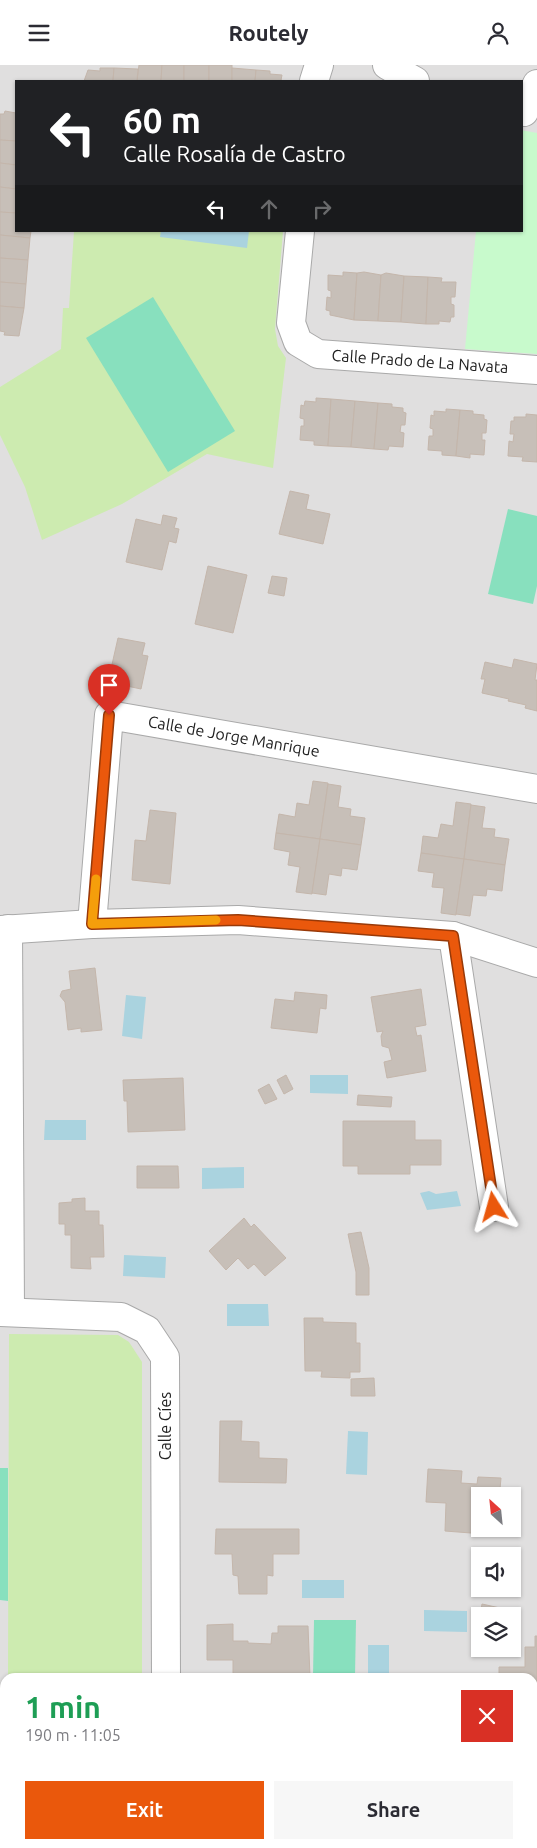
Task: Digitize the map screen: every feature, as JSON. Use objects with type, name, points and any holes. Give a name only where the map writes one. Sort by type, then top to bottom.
[{"type":"street","points":[[314,80],[319,65]]},
{"type":"street","points":[[387,65],[413,80]]},
{"type":"street","points":[[528,113],[537,84]]},
{"type":"street","name":"Calle Prado de La Navata","points":[[300,232],[291,323],[298,342],[318,354],[537,370]]},
{"type":"street","name":"Calle de Jorge Manrique","points":[[92,924],[109,715],[537,789]]},
{"type":"street","points":[[5,1312],[4,930],[92,924],[238,920],[453,936],[537,963]]},
{"type":"street","points":[[453,936],[494,1207]]},
{"type":"street","name":"Calle Cíes","points":[[5,1312],[121,1317],[147,1330],[165,1357],[166,1673]]},
{"type":"shaded area","points":[[0,65],[537,65],[537,1673],[0,1673]]},
{"type":"green space","points":[[523,130],[537,133],[537,354],[465,349],[476,232],[523,232]]},
{"type":"green space","points":[[74,232],[283,232],[275,329],[278,346],[286,358],[273,468],[207,454],[122,504],[42,540],[25,487],[0,435],[0,387],[61,349],[63,308],[69,308]]},
{"type":"green space","points":[[153,297],[235,431],[168,472],[86,338]]},
{"type":"green space","points":[[508,509],[537,516],[537,586],[533,604],[488,594]]},
{"type":"green space","points":[[9,1334],[118,1335],[129,1342],[142,1362],[142,1673],[8,1673]]},
{"type":"green space","points":[[0,1468],[8,1468],[8,1601],[0,1600]]},
{"type":"green space","points":[[314,1620],[356,1620],[355,1673],[313,1673]]},
{"type":"water","points":[[161,232],[249,232],[247,248],[160,237]]},
{"type":"water","points":[[126,995],[146,997],[142,1039],[122,1036]]},
{"type":"water","points":[[310,1075],[348,1075],[348,1094],[310,1093]]},
{"type":"water","points":[[45,1120],[86,1120],[86,1140],[44,1140]]},
{"type":"water","points":[[244,1167],[244,1188],[202,1189],[202,1168]]},
{"type":"water","points":[[429,1191],[436,1194],[457,1191],[461,1206],[427,1210],[420,1193]]},
{"type":"water","points":[[124,1255],[166,1257],[165,1278],[123,1276]]},
{"type":"water","points":[[227,1304],[268,1304],[269,1326],[227,1326]]},
{"type":"water","points":[[348,1431],[368,1432],[367,1475],[346,1474]]},
{"type":"water","points":[[302,1580],[344,1580],[344,1598],[302,1598]]},
{"type":"water","points":[[424,1610],[467,1611],[467,1632],[424,1631]]},
{"type":"water","points":[[368,1645],[389,1645],[389,1673],[368,1673]]},
{"type":"building","points":[[139,65],[162,65],[161,80],[137,80]]},
{"type":"building","points":[[162,65],[184,65],[184,80],[161,80]]},
{"type":"building","points":[[184,65],[209,65],[209,80],[184,80]]},
{"type":"building","points":[[209,65],[232,65],[232,80],[209,80]]},
{"type":"building","points":[[100,68],[114,68],[113,80],[84,80],[88,70],[100,71]]},
{"type":"building","points":[[114,68],[138,69],[137,80],[113,80]]},
{"type":"building","points":[[232,68],[256,70],[255,80],[232,80]]},
{"type":"building","points":[[256,70],[270,71],[270,74],[282,75],[281,80],[255,80]]},
{"type":"building","points":[[5,111],[15,113],[15,141],[0,140],[0,114],[4,114]]},
{"type":"building","points":[[0,140],[15,141],[15,165],[0,163]]},
{"type":"building","points":[[0,163],[15,165],[15,189],[0,187]]},
{"type":"building","points":[[0,187],[15,189],[15,213],[0,212]]},
{"type":"building","points":[[0,212],[15,213],[15,232],[31,232],[30,238],[0,235]]},
{"type":"building","points":[[0,235],[30,238],[28,260],[0,258]]},
{"type":"building","points":[[0,258],[28,260],[26,284],[0,282]]},
{"type":"building","points":[[343,272],[357,273],[354,320],[330,315],[330,311],[326,310],[327,297],[331,298],[331,291],[328,290],[328,275],[343,276]]},
{"type":"building","points":[[364,272],[381,275],[378,321],[354,320],[357,273]]},
{"type":"building","points":[[386,273],[404,276],[401,322],[378,321],[381,275]]},
{"type":"building","points":[[404,276],[428,277],[426,324],[401,322]]},
{"type":"building","points":[[428,277],[442,278],[441,282],[456,282],[455,297],[451,297],[451,304],[454,305],[454,317],[451,317],[450,322],[439,321],[439,324],[426,324]]},
{"type":"building","points":[[0,282],[26,284],[24,308],[0,306]]},
{"type":"building","points":[[0,306],[24,308],[19,336],[4,335],[5,332],[0,331]]},
{"type":"building","points":[[316,398],[331,399],[328,446],[314,445],[314,441],[300,440],[301,426],[304,426],[304,419],[300,418],[301,405],[304,406],[305,401],[316,402]]},
{"type":"building","points":[[331,399],[355,401],[351,447],[328,446]]},
{"type":"building","points":[[355,401],[378,403],[374,449],[351,447]]},
{"type":"building","points":[[378,403],[392,404],[392,407],[403,408],[403,412],[406,413],[405,425],[401,425],[400,432],[404,433],[403,447],[389,446],[388,450],[374,449]]},
{"type":"building","points":[[446,409],[460,410],[456,456],[442,455],[442,451],[428,450],[429,436],[433,436],[433,429],[430,428],[431,415],[434,416],[434,411],[446,412]]},
{"type":"building","points":[[460,410],[473,411],[473,414],[484,415],[484,419],[487,420],[486,433],[482,433],[482,440],[485,440],[484,455],[470,454],[470,458],[456,456]]},
{"type":"building","points":[[526,414],[537,415],[537,462],[522,461],[523,457],[508,456],[509,441],[513,442],[514,434],[510,434],[511,421],[514,421],[514,417],[526,417]]},
{"type":"building","points":[[290,491],[309,495],[306,509],[330,514],[323,544],[279,534]]},
{"type":"building","points":[[163,515],[177,518],[174,528],[179,529],[176,543],[169,541],[162,570],[126,562],[136,519],[161,525]]},
{"type":"building","points":[[208,566],[247,575],[233,633],[195,624]]},
{"type":"building","points":[[272,576],[287,578],[284,596],[268,593]]},
{"type":"building","points":[[118,638],[145,643],[142,655],[148,656],[141,689],[108,682]]},
{"type":"building","points":[[514,659],[537,664],[535,680],[537,680],[537,711],[525,708],[526,705],[508,701],[509,699],[482,693],[485,679],[481,679],[485,662],[512,668]]},
{"type":"building","points":[[313,781],[328,783],[320,839],[276,833],[279,814],[295,817],[297,803],[309,805]]},
{"type":"building","points":[[328,784],[341,786],[338,807],[351,809],[350,816],[365,818],[361,845],[320,839]]},
{"type":"building","points":[[456,802],[471,804],[464,859],[421,853],[423,836],[438,838],[441,824],[453,826]]},
{"type":"building","points":[[471,805],[485,807],[482,828],[495,829],[494,837],[509,839],[505,865],[464,859]]},
{"type":"building","points":[[150,810],[176,813],[170,884],[132,880],[135,840],[146,841]]},
{"type":"building","points":[[276,833],[320,839],[312,894],[296,892],[300,867],[288,865],[290,852],[274,849]]},
{"type":"building","points":[[320,839],[361,845],[357,870],[342,868],[341,876],[329,874],[326,895],[312,893]]},
{"type":"building","points":[[421,853],[464,859],[456,915],[441,913],[444,888],[432,887],[434,873],[418,871]]},
{"type":"building","points":[[464,859],[505,865],[502,891],[487,889],[486,896],[473,895],[470,916],[456,914]]},
{"type":"building","points":[[95,968],[102,1030],[81,1032],[81,1028],[68,1030],[65,1002],[60,996],[62,991],[71,989],[69,971]]},
{"type":"building","points":[[421,989],[426,1025],[415,1027],[417,1036],[421,1035],[426,1071],[387,1078],[384,1062],[392,1060],[389,1048],[382,1046],[381,1036],[383,1031],[377,1032],[371,997]]},
{"type":"building","points":[[295,992],[327,995],[326,1009],[320,1008],[317,1033],[271,1028],[275,999],[294,1001]]},
{"type":"building","points":[[286,1075],[293,1089],[284,1094],[277,1080]]},
{"type":"building","points":[[183,1078],[185,1130],[128,1132],[127,1101],[124,1101],[123,1080]]},
{"type":"building","points":[[269,1084],[277,1099],[265,1104],[258,1090]]},
{"type":"building","points":[[358,1095],[392,1097],[391,1107],[357,1105]]},
{"type":"building","points":[[343,1121],[415,1121],[415,1140],[441,1140],[441,1165],[410,1165],[410,1174],[358,1174],[358,1166],[343,1166]]},
{"type":"building","points":[[137,1166],[178,1166],[179,1188],[137,1188]]},
{"type":"building","points":[[85,1198],[85,1211],[99,1211],[99,1225],[103,1225],[104,1257],[90,1257],[91,1269],[71,1268],[71,1235],[65,1235],[65,1224],[59,1224],[59,1203]]},
{"type":"building","points":[[244,1218],[251,1227],[254,1224],[286,1258],[265,1276],[254,1264],[248,1269],[238,1258],[226,1270],[209,1251]]},
{"type":"building","points":[[361,1232],[369,1268],[369,1295],[356,1295],[356,1272],[348,1234]]},
{"type":"building","points":[[304,1318],[323,1318],[323,1322],[356,1323],[356,1343],[360,1343],[360,1372],[350,1372],[350,1378],[321,1377],[322,1371],[305,1371]]},
{"type":"building","points":[[374,1378],[375,1396],[351,1396],[351,1379]]},
{"type":"building","points":[[220,1421],[242,1421],[241,1441],[259,1442],[259,1458],[287,1459],[286,1483],[219,1482]]},
{"type":"building","points":[[428,1469],[462,1471],[461,1483],[477,1484],[478,1477],[501,1478],[500,1487],[471,1487],[471,1533],[445,1531],[446,1503],[426,1502]]},
{"type":"building","points":[[216,1529],[299,1529],[299,1554],[273,1554],[273,1576],[267,1575],[267,1594],[239,1594],[238,1576],[233,1575],[232,1554],[215,1554]]},
{"type":"building","points":[[482,1604],[496,1607],[482,1607]]},
{"type":"building","points":[[233,1624],[233,1641],[271,1644],[272,1633],[278,1633],[278,1626],[308,1626],[310,1673],[233,1673],[233,1660],[207,1660],[207,1625]]},
{"type":"building","points":[[535,1636],[537,1636],[537,1673],[499,1673],[499,1667],[525,1667],[525,1647],[535,1647]]},
{"type":"slow traffic","points":[[96,879],[92,924],[216,920]]},
{"type":"route","points":[[109,715],[92,924],[238,920],[453,936],[494,1207]]}]
